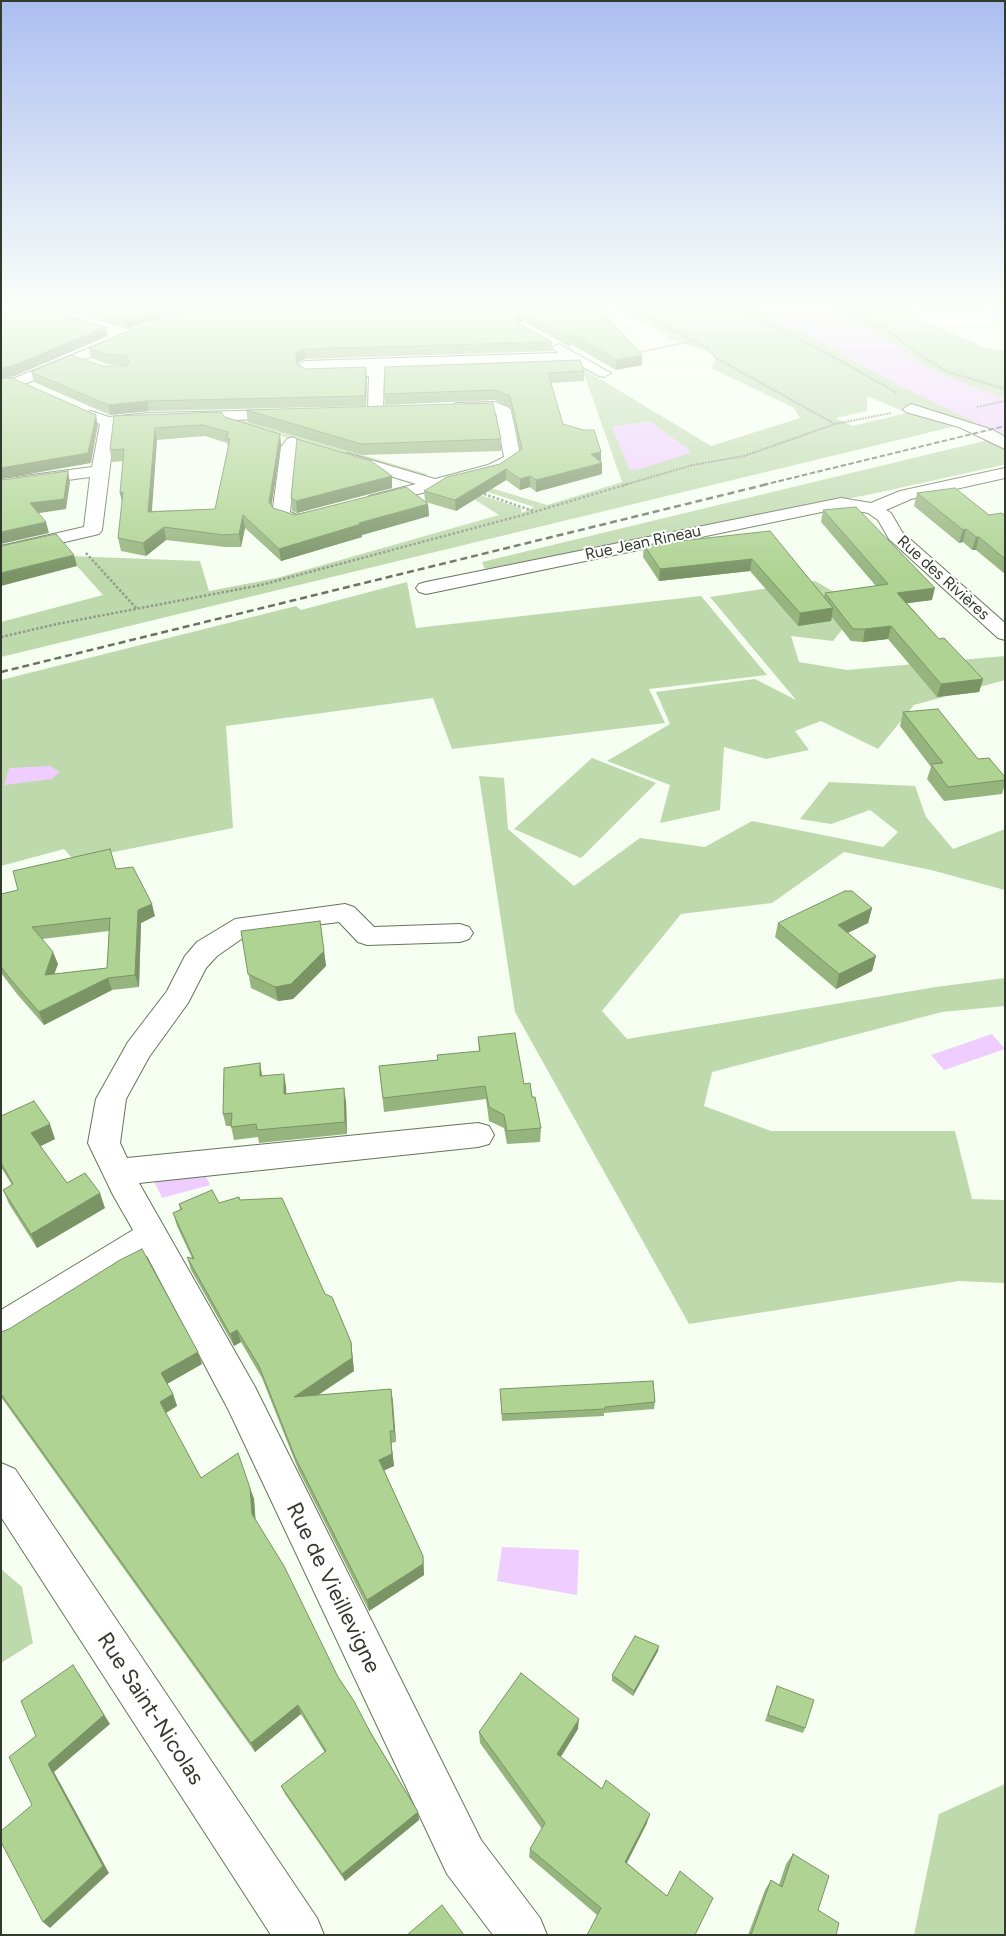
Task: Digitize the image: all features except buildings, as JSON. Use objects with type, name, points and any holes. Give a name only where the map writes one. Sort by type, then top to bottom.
[{"type":"street","points":[[329,413],[383,411],[381,396]]},
{"type":"street","points":[[360,504],[494,469],[512,459],[503,410],[495,407],[437,409]]},
{"type":"street","points":[[911,409],[964,424],[987,433],[1005,444]]},
{"type":"street","points":[[79,410],[108,422],[149,418],[301,414]]},
{"type":"street","points":[[264,416],[267,424],[303,442]]},
{"type":"street","points":[[227,417],[231,424],[258,432]]},
{"type":"street","points":[[1,552],[93,530],[108,422]]},
{"type":"street","points":[[276,437],[303,442]]},
{"type":"street","points":[[303,442],[289,447],[281,515],[296,521],[323,514]]},
{"type":"street","points":[[336,450],[444,482]]},
{"type":"street","points":[[866,508],[906,494],[1005,473]]},
{"type":"street","points":[[1,484],[99,476]]},
{"type":"street","points":[[1,493],[99,476]]},
{"type":"street","name":"Rue Jean Rineau","points":[[426,588],[827,505],[841,503],[866,508]]},
{"type":"street","name":"Rue des Rivières","points":[[866,508],[885,517],[895,535],[1005,634]]},
{"type":"street","name":"Rue de Vieillevigne","points":[[460,933],[367,936],[345,913],[244,926],[207,949],[195,963],[178,996],[138,1050],[112,1099],[104,1143],[242,1399],[464,1857],[523,1935]]},
{"type":"street","points":[[118,1172],[478,1135]]},
{"type":"street","points":[[1,1329],[153,1235]]},
{"type":"street","name":"Rue Saint-Nicolas","points":[[1,1482],[300,1935]]},
{"type":"path","points":[[785,396],[835,424]]},
{"type":"path","points":[[1,637],[261,586],[534,512],[693,465],[744,456],[835,424],[918,408],[902,396]]},
{"type":"path","points":[[444,482],[534,512]]},
{"type":"path","points":[[71,535],[137,609]]},
{"type":"green space","points":[[592,396],[629,396],[711,446],[800,418],[794,408],[770,396],[867,396],[867,411],[836,418],[852,426],[907,413],[868,396],[1005,396],[1005,463],[872,494],[485,569],[482,562],[988,440],[956,426],[1,657],[1,622],[103,595],[68,556],[200,561],[209,591],[277,578],[499,515],[455,487],[521,508],[522,513],[534,507],[466,485],[465,480],[547,505],[622,482]]},
{"type":"green space","points":[[244,420],[427,474],[426,477],[420,477],[238,423]]},
{"type":"green space","points":[[815,581],[860,607],[833,641],[791,636],[799,662],[847,670],[1005,656],[1005,680],[914,705],[878,749],[821,721],[795,731],[809,750],[766,759],[724,747],[720,810],[660,823],[670,785],[607,761],[670,724],[656,692],[755,679],[796,700],[710,597]]},
{"type":"green space","points":[[407,582],[416,628],[701,596],[767,675],[649,689],[665,723],[452,749],[433,698],[226,726],[233,828],[74,860],[64,849],[1,866],[1,680],[296,606],[301,610]]},
{"type":"green space","points":[[592,758],[656,783],[581,858],[514,829]]},
{"type":"green space","points":[[479,776],[504,778],[508,829],[574,886],[640,838],[705,847],[752,821],[883,847],[898,832],[870,810],[831,824],[800,819],[829,782],[915,786],[926,817],[953,849],[1005,829],[1005,890],[931,870],[844,852],[772,903],[681,914],[602,1011],[627,1039],[936,987],[1005,978],[1005,1006],[942,1012],[712,1072],[704,1106],[771,1131],[955,1131],[972,1199],[1005,1200],[1005,1283],[959,1281],[689,1324],[515,1012]]},
{"type":"green space","points":[[1,1569],[22,1587],[33,1643],[1,1663]]},
{"type":"green space","points":[[1005,1784],[1005,1935],[914,1935],[939,1814]]},
{"type":"shaded area","points":[[921,396],[1001,396],[1005,398],[1005,437]]},
{"type":"shaded area","points":[[649,421],[687,448],[690,453],[637,470],[629,469],[612,427]]},
{"type":"shaded area","points":[[50,766],[60,772],[52,779],[4,785],[9,768]]},
{"type":"shaded area","points":[[992,1034],[1005,1049],[944,1070],[931,1055]]},
{"type":"shaded area","points":[[204,1172],[210,1185],[162,1198],[153,1179]]},
{"type":"shaded area","points":[[502,1547],[579,1550],[577,1595],[497,1581]]},
{"type":"railway","points":[[763,485],[1005,426]]},
{"type":"railway","points":[[1,672],[768,484]]}]
